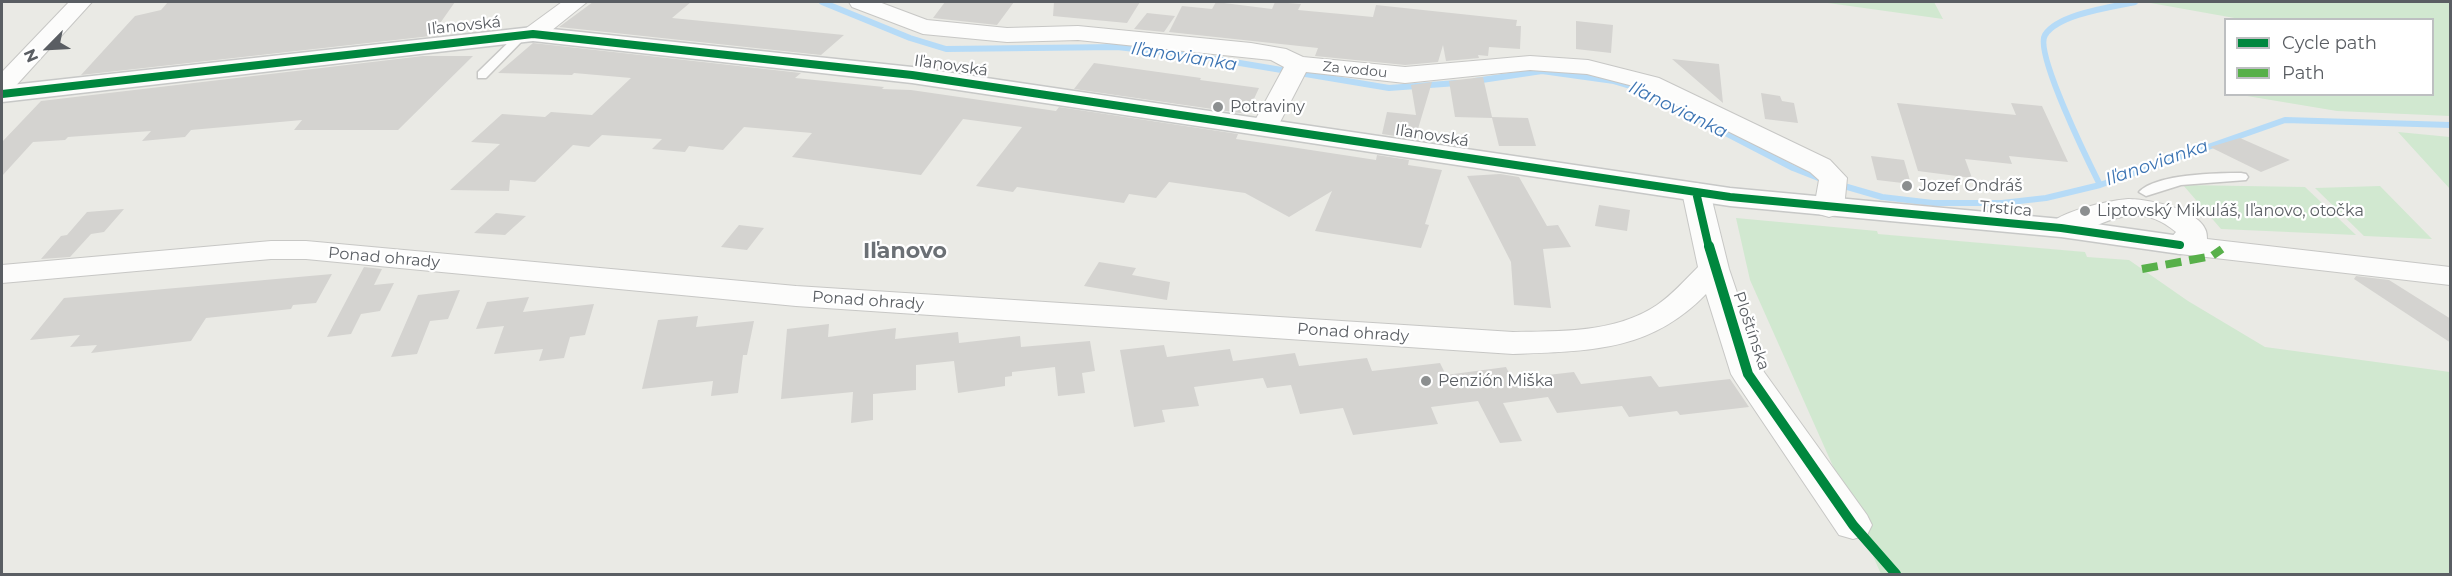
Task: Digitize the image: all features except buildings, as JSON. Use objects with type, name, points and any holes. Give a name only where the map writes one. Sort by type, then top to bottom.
[{"type":"street","points":[[2,86],[81,2]]},
{"type":"street","points":[[528,34],[576,2]]},
{"type":"street","name":"Za vodou","points":[[860,2],[923,27],[1007,35],[1078,33],[1251,50],[1277,54],[1295,69],[1405,75],[1530,63],[1588,67],[1633,78],[1664,90],[1820,166],[1831,192]]},
{"type":"street","name":"Iľanovská","points":[[2,94],[528,34],[866,69],[1265,126],[1696,192],[1831,192]]},
{"type":"street","points":[[1265,126],[1295,69]]},
{"type":"street","name":"Ploštínska","points":[[1696,192],[1714,269],[1748,374],[1853,525]]},
{"type":"street","name":"Trstica","points":[[1831,192],[2180,244]]},
{"type":"street","points":[[2180,244],[2451,276]]},
{"type":"street","name":"Ponad ohrady","points":[[2,274],[271,250],[306,250],[796,296],[1513,343],[1575,341],[1634,330],[1669,311],[1714,269]]},
{"type":"lane","points":[[482,75],[528,34]]},
{"type":"lane","points":[[2146,192],[2166,183],[2194,177],[2241,177]]},
{"type":"green space","points":[[1821,2],[1934,2],[1943,19]]},
{"type":"green space","points":[[2145,2],[2450,2],[2450,116],[2337,111],[2247,96],[2434,96],[2434,18],[2234,18]]},
{"type":"green space","points":[[2398,132],[2450,137],[2450,189]]},
{"type":"green space","points":[[2183,185],[2305,187],[2356,235],[2221,229]]},
{"type":"green space","points":[[2380,186],[2432,239],[2364,236],[2315,188]]},
{"type":"green space","points":[[1736,218],[1877,231],[1878,234],[2085,252],[2087,257],[2129,260],[2188,301],[2265,347],[2450,372],[2450,574],[1881,574],[1750,280]]},
{"type":"waterway","name":"Iľanovianka","points":[[822,2],[910,38],[946,49],[1117,47],[1198,56],[1389,88],[1457,83]]},
{"type":"waterway","points":[[2100,185],[2075,132],[2047,63],[2045,35],[2061,22],[2073,17],[2135,2]]},
{"type":"waterway","name":"Iľanovianka","points":[[1475,81],[1542,71],[1614,81],[1641,89],[1793,168],[1826,181]]},
{"type":"waterway","name":"Iľanovianka","points":[[2100,185],[2285,120],[2450,125]]},
{"type":"waterway","name":"Iľanovianka","points":[[1837,184],[1882,197],[1933,203],[2002,203],[2046,198],[2100,185]]},
{"type":"marked path","points":[[2142,269],[2212,256],[2222,249]]},
{"type":"cycle path","points":[[2,94],[533,34],[912,75],[1730,197],[2061,228],[2180,245]]},
{"type":"cycle path","points":[[1696,192],[1714,269],[1748,374],[1853,525],[1896,574]]},
{"type":"place","name":"Potraviny","points":[[1218,107]]},
{"type":"place","name":"Jozef Ondráš","points":[[1907,186]]},
{"type":"place","name":"Liptovský Mikuláš, Iľanovo, otočka","points":[[2085,211]]},
{"type":"place","name":"Penzión Miška","points":[[1426,381]]},
{"type":"district","name":"Iľanovo","points":[[905,252]]}]
